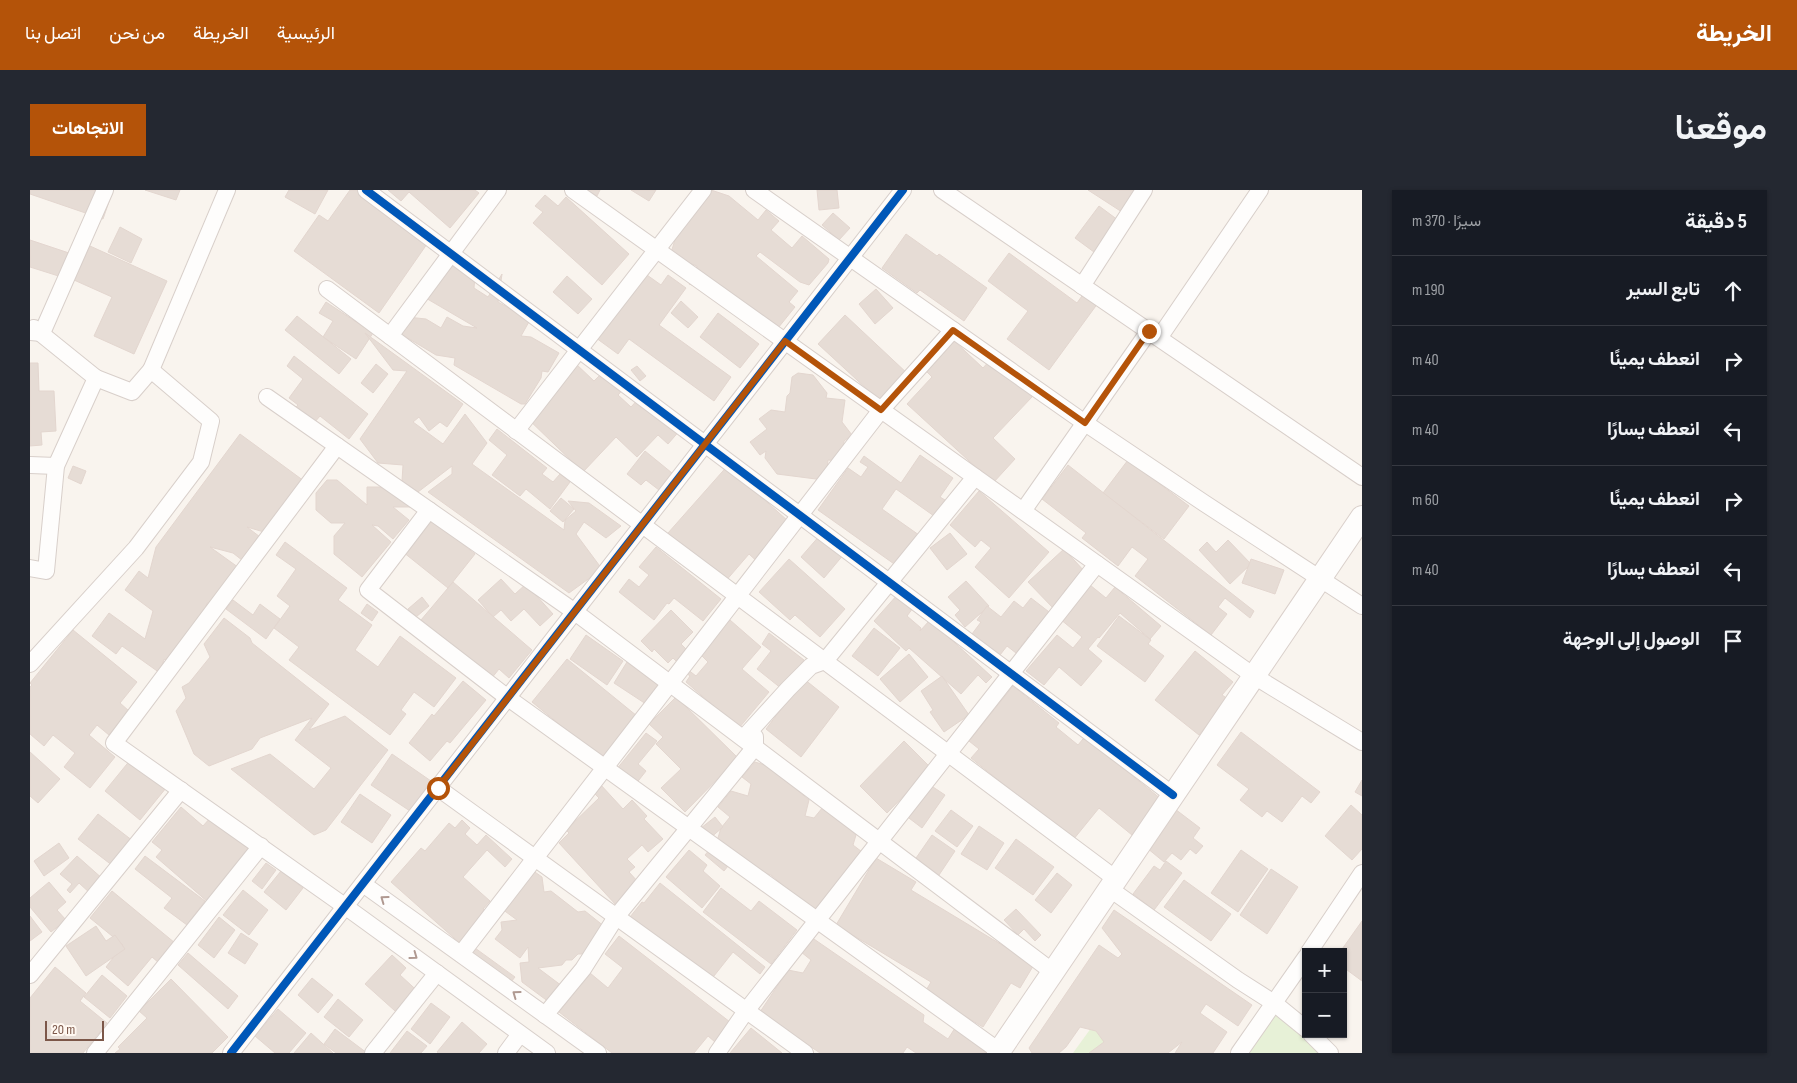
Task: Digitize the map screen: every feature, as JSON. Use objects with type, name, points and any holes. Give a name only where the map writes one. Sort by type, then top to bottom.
[{"type":"street","points":[[104,190],[34,331],[96,378],[132,392],[151,370],[227,190]]},
{"type":"street","points":[[366,190],[1173,795]]},
{"type":"street","points":[[390,336],[498,190]]},
{"type":"street","points":[[573,190],[1254,676],[1362,742]]},
{"type":"street","points":[[516,431],[703,190]]},
{"type":"street","points":[[754,190],[1085,423],[1362,606]]},
{"type":"street","points":[[232,1053],[903,190]]},
{"type":"street","points":[[942,190],[1362,477]]},
{"type":"street","points":[[1082,286],[1144,190]]},
{"type":"street","points":[[1023,511],[1085,423],[1154,334],[1260,190]]},
{"type":"street","points":[[327,289],[825,661],[948,754],[1238,980],[1274,1003],[1302,1026]]},
{"type":"street","points":[[460,954],[881,410],[953,330]]},
{"type":"street","points":[[30,664],[136,548],[202,462],[211,421],[151,370]]},
{"type":"street","points":[[30,568],[46,571],[56,466],[96,378]]},
{"type":"street","points":[[267,398],[575,612],[1053,972]]},
{"type":"street","points":[[338,446],[114,743],[346,906],[547,1053]]},
{"type":"street","points":[[30,465],[56,466]]},
{"type":"street","points":[[546,1015],[583,969],[616,917],[755,747],[755,737],[748,733],[811,666],[825,661],[975,477]]},
{"type":"street","points":[[429,510],[368,590],[508,698],[999,1052],[1362,517]]},
{"type":"street","points":[[717,1053],[746,1011],[1097,564]]},
{"type":"street","points":[[438,788],[805,1053]]},
{"type":"street","points":[[30,975],[181,790]]},
{"type":"street","points":[[95,1053],[261,846]]},
{"type":"street","points":[[1312,948],[1362,873]]},
{"type":"street","points":[[363,884],[598,1053]]},
{"type":"street","points":[[1239,1053],[1302,963]]},
{"type":"street","points":[[373,1053],[437,973]]},
{"type":"street","points":[[506,1053],[520,1034]]},
{"type":"street","points":[[1315,1038],[1330,1053]]},
{"type":"green space","points":[[1274,1003],[1302,1029],[1302,1038],[1312,1038],[1328,1053],[1239,1053]]},
{"type":"green space","points":[[1107,1006],[1145,1053],[1073,1053]]},
{"type":"building","points":[[30,190],[113,190],[103,219],[30,194]]},
{"type":"building","points":[[145,190],[180,190],[176,200]]},
{"type":"building","points":[[289,190],[328,190],[315,214],[285,197]]},
{"type":"building","points":[[350,190],[359,190],[427,244],[379,313],[294,251],[319,215],[328,221]]},
{"type":"building","points":[[388,190],[475,190],[479,193],[450,228],[409,192],[401,201]]},
{"type":"building","points":[[586,190],[600,190],[597,196]]},
{"type":"building","points":[[631,190],[656,190],[649,201]]},
{"type":"building","points":[[711,190],[729,196],[758,220],[766,210],[779,221],[771,230],[792,248],[802,236],[829,259],[828,263],[809,285],[800,282],[760,252],[756,256],[798,291],[789,302],[795,307],[778,328],[704,289],[689,284],[693,279],[697,266],[670,256],[678,230]]},
{"type":"building","points":[[817,190],[837,190],[839,208],[819,210]]},
{"type":"building","points":[[1088,190],[1135,190],[1122,212]]},
{"type":"building","points":[[545,195],[558,206],[566,197],[629,254],[602,285],[533,223],[543,212],[535,206]]},
{"type":"building","points":[[1099,206],[1122,223],[1098,255],[1075,238]]},
{"type":"building","points":[[833,213],[850,228],[839,240],[822,225]]},
{"type":"building","points":[[120,227],[142,239],[131,263],[108,252]]},
{"type":"building","points":[[906,234],[937,256],[939,254],[987,288],[964,321],[920,290],[917,293],[882,268]]},
{"type":"building","points":[[30,240],[75,255],[68,279],[30,267]]},
{"type":"building","points":[[90,246],[167,281],[134,354],[94,336],[112,297],[74,280]]},
{"type":"building","points":[[1009,253],[1077,303],[1084,293],[1098,303],[1049,370],[1007,339],[1028,311],[988,281]]},
{"type":"building","points":[[446,259],[475,276],[474,288],[488,297],[502,274],[498,302],[530,320],[521,336],[531,337],[559,353],[548,372],[542,371],[541,378],[525,404],[521,404],[454,365],[455,358],[436,355],[391,328],[398,316],[426,319],[441,328],[447,317],[463,326],[477,328],[424,297]]},
{"type":"building","points":[[640,270],[661,285],[668,275],[686,288],[659,325],[731,377],[714,401],[629,339],[618,354],[592,335]]},
{"type":"building","points":[[567,276],[592,299],[578,314],[553,292]]},
{"type":"building","points":[[876,289],[893,308],[875,324],[859,304]]},
{"type":"building","points":[[681,301],[698,317],[688,328],[671,313]]},
{"type":"building","points":[[326,302],[373,333],[356,359],[323,337],[333,321],[319,313]]},
{"type":"building","points":[[718,313],[759,344],[740,368],[700,337]]},
{"type":"building","points":[[845,315],[909,375],[883,404],[818,344]]},
{"type":"building","points":[[297,316],[351,359],[339,374],[285,330]]},
{"type":"building","points":[[365,333],[463,404],[447,427],[440,422],[429,431],[419,417],[413,422],[443,444],[465,414],[487,443],[472,464],[564,530],[565,520],[576,511],[568,501],[589,503],[621,526],[606,538],[584,522],[576,534],[602,569],[569,593],[428,492],[452,474],[452,466],[418,492],[402,481],[403,465],[378,463],[360,439],[407,371],[393,370]]},
{"type":"building","points":[[950,337],[983,368],[991,359],[1032,397],[993,438],[1015,459],[993,483],[907,404],[932,377],[922,367]]},
{"type":"building","points":[[294,356],[368,414],[349,439],[320,416],[314,423],[295,408],[298,405],[289,398],[303,379],[287,366]]},
{"type":"building","points":[[30,363],[38,363],[39,391],[54,391],[56,431],[41,432],[42,445],[30,446]]},
{"type":"building","points":[[575,363],[594,381],[608,367],[627,385],[618,395],[631,407],[641,396],[681,429],[668,444],[658,435],[637,457],[616,437],[583,472],[525,416]]},
{"type":"building","points":[[376,364],[388,374],[373,393],[361,383]]},
{"type":"building","points":[[637,366],[646,376],[640,381],[631,370]]},
{"type":"building","points":[[798,373],[813,375],[827,393],[826,398],[845,400],[842,422],[852,435],[844,441],[842,461],[828,460],[827,471],[816,479],[777,474],[765,458],[766,451],[760,455],[750,442],[767,429],[759,419],[771,410],[785,412],[792,377]]},
{"type":"building","points":[[497,429],[547,468],[542,474],[553,482],[560,474],[570,482],[550,509],[526,489],[520,496],[492,475],[507,455],[489,440]]},
{"type":"building","points":[[240,434],[304,481],[274,535],[247,527],[264,540],[247,564],[233,553],[210,547],[242,570],[221,599],[239,612],[207,603],[194,650],[187,660],[183,657],[175,667],[164,659],[160,673],[122,646],[116,654],[92,636],[109,613],[145,639],[153,611],[125,590],[139,571],[148,578],[156,547]]},
{"type":"building","points":[[645,451],[672,473],[659,490],[646,480],[641,485],[627,474]]},
{"type":"building","points":[[920,455],[953,478],[940,497],[945,500],[934,516],[896,489],[882,509],[919,535],[897,566],[818,510],[848,468],[861,477],[868,467],[860,462],[864,456],[901,483]]},
{"type":"building","points":[[1128,460],[1189,506],[1164,539],[1103,493]]},
{"type":"building","points":[[730,463],[740,478],[797,529],[763,567],[749,554],[724,583],[668,533]]},
{"type":"building","points":[[1068,465],[1254,611],[1250,618],[1225,598],[1218,607],[1227,614],[1211,635],[1135,576],[1148,559],[1132,547],[1118,566],[1082,538],[1086,533],[1042,499]]},
{"type":"building","points":[[73,466],[86,471],[81,484],[68,478]]},
{"type":"building","points":[[327,480],[337,480],[367,505],[367,487],[386,487],[410,507],[393,507],[409,520],[393,539],[378,526],[372,525],[391,542],[362,577],[334,554],[334,536],[345,523],[331,523],[316,510],[316,493]]},
{"type":"building","points":[[979,491],[1049,552],[1009,598],[975,567],[991,548],[981,540],[975,547],[950,525]]},
{"type":"building","points":[[561,498],[574,509],[563,522],[550,511]]},
{"type":"building","points":[[425,514],[475,554],[448,588],[398,548]]},
{"type":"building","points":[[950,533],[967,554],[947,570],[930,548]]},
{"type":"building","points":[[821,534],[844,554],[824,578],[801,557]]},
{"type":"building","points":[[1228,540],[1251,564],[1230,584],[1199,550],[1207,542],[1216,552]]},
{"type":"building","points":[[285,542],[347,588],[338,600],[372,625],[355,650],[378,667],[400,636],[456,678],[434,707],[414,692],[401,710],[406,714],[390,735],[289,660],[299,647],[274,628],[290,606],[277,596],[296,569],[276,555]]},
{"type":"building","points":[[656,547],[721,599],[703,621],[674,598],[669,604],[667,603],[654,620],[619,592],[629,579],[639,587],[649,575],[639,567]]},
{"type":"building","points":[[1064,549],[1085,572],[1064,591],[1069,595],[1054,609],[1028,582]]},
{"type":"building","points":[[789,559],[845,609],[820,637],[795,615],[790,620],[759,592]]},
{"type":"building","points":[[1251,559],[1284,570],[1275,594],[1242,583]]},
{"type":"building","points":[[501,579],[515,594],[526,584],[553,614],[540,626],[524,609],[511,621],[501,610],[493,617],[478,600]]},
{"type":"building","points":[[966,581],[989,606],[965,627],[955,615],[960,610],[948,597]]},
{"type":"building","points":[[453,582],[532,650],[509,678],[499,669],[491,679],[421,620]]},
{"type":"building","points":[[1090,585],[1106,598],[1115,587],[1161,626],[1150,639],[1120,613],[1088,649],[1102,661],[1081,686],[1059,667],[1044,685],[1026,671],[1057,635],[1073,648],[1082,637],[1060,619]]},
{"type":"building","points":[[898,594],[913,608],[907,616],[921,628],[920,631],[930,620],[992,677],[986,683],[978,675],[961,694],[909,648],[906,651],[874,621]]},
{"type":"building","points":[[422,597],[429,606],[416,617],[408,609]]},
{"type":"building","points":[[1031,598],[1053,615],[1039,634],[1033,630],[1016,653],[1007,646],[1000,655],[972,634],[981,622],[977,620],[987,606],[1001,617],[1014,601],[1023,608]]},
{"type":"building","points":[[233,600],[253,615],[260,604],[280,619],[266,639],[226,609]]},
{"type":"building","points":[[367,604],[378,612],[372,621],[361,613]]},
{"type":"building","points":[[671,610],[693,632],[681,644],[691,654],[680,665],[673,658],[668,663],[654,649],[652,652],[641,641]]},
{"type":"building","points":[[1119,616],[1151,640],[1148,644],[1164,656],[1145,682],[1097,646]]},
{"type":"building","points":[[224,618],[250,638],[252,643],[329,704],[309,730],[345,716],[388,750],[326,830],[314,835],[231,769],[270,754],[314,789],[331,768],[295,740],[312,718],[260,738],[252,749],[209,766],[194,754],[176,711],[186,698],[182,687],[189,683],[210,657],[204,644]]},
{"type":"building","points":[[730,620],[761,647],[742,669],[769,692],[739,728],[686,682],[690,676],[685,672],[687,669],[696,676],[708,662],[700,654]]},
{"type":"building","points":[[874,628],[900,648],[878,676],[852,656]]},
{"type":"building","points":[[73,630],[137,682],[120,703],[129,711],[109,735],[97,725],[89,735],[115,757],[90,788],[64,767],[75,753],[53,735],[44,746],[30,734],[30,687],[32,685],[30,683]]},
{"type":"building","points":[[769,633],[804,660],[782,689],[757,669],[771,651],[762,644]]},
{"type":"building","points":[[586,635],[623,661],[607,685],[570,659]]},
{"type":"building","points":[[1195,651],[1233,682],[1222,695],[1228,699],[1199,735],[1155,700]]},
{"type":"building","points":[[909,654],[928,677],[900,702],[880,679]]},
{"type":"building","points":[[567,659],[637,716],[607,763],[532,702]]},
{"type":"building","points":[[627,662],[661,687],[649,706],[614,683]]},
{"type":"building","points":[[942,676],[969,715],[944,732],[930,712],[933,710],[921,691]]},
{"type":"building","points":[[804,679],[839,707],[801,757],[766,729]]},
{"type":"building","points":[[463,681],[486,700],[450,743],[447,741],[430,761],[409,743],[432,714],[434,716]]},
{"type":"building","points":[[1013,686],[1059,723],[1056,727],[1078,745],[1092,728],[1108,756],[1161,799],[1132,835],[1099,808],[1073,840],[971,758],[979,749],[969,741]]},
{"type":"building","points":[[676,697],[738,758],[685,812],[661,788],[681,769],[656,744],[663,737],[649,724]]},
{"type":"building","points":[[1241,732],[1320,792],[1311,803],[1302,796],[1282,822],[1267,811],[1262,817],[1240,800],[1249,789],[1217,765]]},
{"type":"building","points":[[646,733],[657,741],[638,764],[646,771],[635,785],[616,770]]},
{"type":"building","points":[[904,741],[931,768],[887,813],[860,786]]},
{"type":"building","points":[[30,752],[60,779],[38,803],[30,796]]},
{"type":"building","points":[[392,754],[431,781],[410,811],[371,785]]},
{"type":"building","points":[[131,759],[166,788],[140,820],[105,791]]},
{"type":"building","points":[[755,762],[768,766],[809,800],[805,816],[814,818],[823,807],[856,835],[853,845],[866,855],[814,919],[793,894],[771,875],[737,865],[732,861],[724,871],[705,855],[717,841],[721,828],[730,817],[718,807],[731,791],[748,796],[751,784],[742,777]]},
{"type":"building","points":[[1362,780],[1362,796],[1355,792]]},
{"type":"building","points":[[927,783],[945,795],[922,828],[905,815]]},
{"type":"building","points":[[600,784],[623,809],[632,800],[647,816],[644,819],[663,839],[648,852],[642,845],[627,859],[635,867],[629,872],[639,883],[616,905],[559,843],[569,833],[566,830],[599,798],[592,791]]},
{"type":"building","points":[[360,794],[391,815],[372,843],[341,822]]},
{"type":"building","points":[[1351,805],[1362,815],[1362,849],[1352,860],[1325,836]]},
{"type":"building","points":[[1171,806],[1200,828],[1193,838],[1203,846],[1196,854],[1190,849],[1181,860],[1172,853],[1164,862],[1147,848]]},
{"type":"building","points":[[181,807],[203,826],[211,817],[252,852],[209,903],[156,857],[162,850],[152,842]]},
{"type":"building","points":[[951,810],[973,826],[957,847],[935,831]]},
{"type":"building","points":[[98,814],[133,841],[113,866],[78,839]]},
{"type":"building","points":[[715,817],[723,827],[709,839],[701,828]]},
{"type":"building","points":[[462,820],[470,828],[465,834],[477,845],[486,835],[512,859],[505,867],[487,850],[463,877],[490,901],[483,909],[491,915],[463,946],[391,882],[421,848],[425,851],[449,823],[455,828]]},
{"type":"building","points":[[979,826],[1004,843],[987,870],[961,854]]},
{"type":"building","points":[[932,835],[955,851],[937,878],[914,861]]},
{"type":"building","points":[[1016,839],[1054,867],[1033,895],[995,868]]},
{"type":"building","points":[[59,843],[69,858],[44,876],[34,861]]},
{"type":"building","points":[[689,850],[707,865],[703,871],[720,886],[702,908],[666,877]]},
{"type":"building","points":[[1241,850],[1268,869],[1238,912],[1211,893]]},
{"type":"building","points":[[77,856],[104,880],[91,894],[79,883],[70,893],[67,890],[72,884],[60,874]]},
{"type":"building","points":[[145,856],[205,901],[187,925],[164,908],[172,898],[135,869]]},
{"type":"building","points":[[876,858],[916,882],[911,890],[1035,963],[1020,988],[1011,983],[983,1027],[925,992],[931,982],[836,925]]},
{"type":"building","points":[[1166,861],[1182,873],[1154,910],[1133,894],[1154,866],[1160,870]]},
{"type":"building","points":[[266,863],[276,870],[262,889],[252,881]]},
{"type":"building","points":[[1271,869],[1298,887],[1267,934],[1240,915]]},
{"type":"building","points":[[532,870],[542,877],[544,892],[551,891],[578,912],[585,911],[605,927],[585,954],[578,954],[572,960],[566,960],[562,965],[538,968],[562,986],[549,1002],[522,982],[520,963],[529,962],[528,947],[520,958],[495,939],[502,930],[501,922],[517,920],[502,909]]},
{"type":"building","points":[[281,871],[303,888],[286,910],[264,892]]},
{"type":"building","points":[[1057,873],[1072,885],[1051,913],[1035,900]]},
{"type":"building","points":[[1184,880],[1231,914],[1211,941],[1164,907]]},
{"type":"building","points":[[49,882],[66,902],[57,910],[66,920],[51,932],[30,907],[30,898]]},
{"type":"building","points":[[660,883],[765,967],[760,974],[733,952],[710,981],[630,917]]},
{"type":"building","points":[[721,888],[751,911],[759,901],[797,930],[771,964],[703,912]]},
{"type":"building","points":[[243,890],[268,910],[249,935],[223,915]]},
{"type":"building","points":[[112,891],[175,943],[159,963],[152,957],[128,986],[106,967],[123,945],[90,918]]},
{"type":"building","points":[[1016,909],[1041,935],[1035,941],[1024,929],[1018,935],[1004,920]]},
{"type":"building","points":[[1114,910],[1252,1005],[1238,1026],[1206,1004],[1200,1013],[1227,1032],[1213,1053],[1175,1053],[1182,1042],[1168,1053],[1089,1053],[1104,1042],[1096,1031],[1080,1027],[1066,1047],[1059,1053],[1032,1053],[1029,1048],[1099,945],[1118,958],[1122,954],[1102,928]]},
{"type":"building","points":[[30,916],[42,932],[30,941]]},
{"type":"building","points":[[219,917],[235,930],[214,958],[198,945]]},
{"type":"building","points":[[1362,921],[1362,981],[1347,970],[1347,948],[1343,948]]},
{"type":"building","points":[[96,926],[106,941],[115,935],[125,949],[86,976],[66,946]]},
{"type":"building","points":[[241,933],[258,944],[245,964],[228,953]]},
{"type":"building","points":[[619,936],[730,1022],[715,1042],[708,1036],[694,1053],[612,1053],[559,1012],[590,973],[608,988],[623,968],[605,954]]},
{"type":"building","points":[[811,937],[924,1015],[923,1022],[948,1039],[955,1028],[987,1050],[985,1053],[916,1053],[907,1047],[903,1053],[820,1053],[760,1012],[788,970],[803,973],[811,960],[801,952]]},
{"type":"building","points":[[475,948],[515,977],[507,987],[468,958]]},
{"type":"building","points":[[188,953],[238,996],[228,1009],[178,965]]},
{"type":"building","points":[[392,955],[406,968],[400,975],[424,997],[404,1019],[365,984]]},
{"type":"building","points":[[55,967],[86,993],[80,1001],[107,1023],[83,1053],[30,1053],[30,998]]},
{"type":"building","points":[[102,975],[127,996],[110,1018],[84,997]]},
{"type":"building","points":[[312,978],[333,995],[318,1013],[298,995]]},
{"type":"building","points":[[171,979],[228,1037],[212,1053],[115,1053],[120,1049],[118,1047],[147,1018],[139,1011]]},
{"type":"building","points":[[338,999],[363,1020],[349,1037],[324,1017]]},
{"type":"building","points":[[431,1003],[450,1017],[430,1044],[411,1029]]},
{"type":"building","points":[[278,1009],[306,1033],[289,1053],[275,1053],[255,1036]]},
{"type":"building","points":[[462,1022],[487,1044],[479,1053],[438,1053],[437,1052]]},
{"type":"building","points":[[751,1028],[782,1053],[730,1053]]},
{"type":"building","points":[[335,1029],[367,1053],[336,1053],[324,1044]]},
{"type":"building","points":[[407,1031],[427,1046],[421,1053],[390,1053]]},
{"type":"building","points":[[311,1033],[333,1053],[294,1053]]},
{"type":"cycle path","points":[[366,190],[1173,795]]},
{"type":"cycle path","points":[[231,1053],[903,190]]},
{"type":"route","points":[[438,788],[785,341],[881,410],[953,330],[1085,423],[1149,331]]}]
